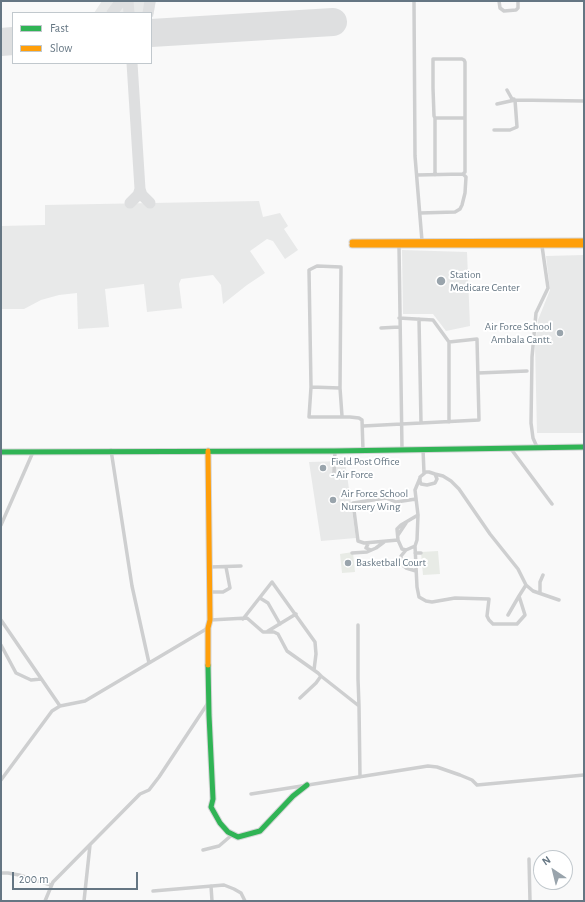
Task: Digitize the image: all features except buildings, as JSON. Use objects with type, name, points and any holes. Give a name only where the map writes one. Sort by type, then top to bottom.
[{"type":"street","points":[[414,1],[414,156],[417,175],[422,242]]},
{"type":"street","points":[[499,1],[500,8],[504,10],[516,10],[518,8],[518,1]]},
{"type":"street","points":[[435,175],[435,118],[432,88],[433,60],[462,59],[465,62],[465,172],[463,174]]},
{"type":"street","points":[[494,130],[510,130],[517,127],[515,100],[507,90]]},
{"type":"street","points":[[497,104],[511,100],[584,100]]},
{"type":"street","points":[[435,118],[465,118]]},
{"type":"street","points":[[417,175],[463,174]]},
{"type":"street","points":[[420,213],[455,212],[460,209],[466,177],[463,174]]},
{"type":"street","points":[[584,241],[352,243],[358,246],[584,245]]},
{"type":"street","points":[[399,246],[402,449]]},
{"type":"street","points":[[537,447],[533,438],[531,423],[532,357],[536,313],[548,288],[542,246]]},
{"type":"street","points":[[342,416],[340,388],[341,267],[317,266],[309,270],[311,387],[309,417],[342,416],[359,418],[362,420],[363,426],[363,450]]},
{"type":"street","points":[[399,318],[433,320],[449,342],[449,422]]},
{"type":"street","points":[[419,319],[421,423]]},
{"type":"street","points":[[381,328],[399,327]]},
{"type":"street","points":[[363,426],[479,420],[477,339],[449,342]]},
{"type":"street","points":[[478,373],[527,371]]},
{"type":"street","points":[[311,387],[340,388]]},
{"type":"street","points":[[1,452],[111,450],[336,451],[402,449],[511,449],[584,446]]},
{"type":"street","points":[[423,449],[424,473],[415,490],[418,515],[417,540],[414,546],[419,597],[422,600],[432,602],[455,598],[489,599],[488,620],[494,624],[517,624],[525,615],[519,596]]},
{"type":"street","points":[[511,449],[552,504]]},
{"type":"street","points":[[111,450],[132,586],[149,663]]},
{"type":"street","points":[[208,450],[210,567],[210,620],[208,628],[209,702],[213,799],[211,807],[220,823],[228,832],[238,837],[260,831],[293,796],[308,785]]},
{"type":"street","points":[[334,473],[336,451]]},
{"type":"street","points":[[1,525],[33,452]]},
{"type":"street","points":[[424,473],[429,472],[443,476],[451,481],[459,489],[490,534],[518,569],[526,584],[533,591],[559,600]]},
{"type":"street","points":[[420,478],[421,484],[430,485],[436,481],[437,477],[435,474]]},
{"type":"street","points":[[388,541],[366,543],[358,541],[353,503],[386,498],[396,502],[416,499]]},
{"type":"street","points":[[406,550],[402,549],[398,538],[397,529],[418,515]]},
{"type":"street","points":[[352,553],[371,550],[388,541],[398,538]]},
{"type":"street","points":[[366,543],[368,544],[366,548],[371,550]]},
{"type":"street","points":[[414,546],[406,550],[401,556],[401,564],[406,568],[416,571]]},
{"type":"street","points":[[415,553],[421,553]]},
{"type":"street","points":[[210,567],[241,566]]},
{"type":"street","points":[[210,592],[223,592],[230,588],[226,567]]},
{"type":"street","points":[[540,593],[540,582],[543,575]]},
{"type":"street","points":[[243,618],[272,582],[315,642],[316,654],[314,670]]},
{"type":"street","points":[[508,615],[526,584]]},
{"type":"street","points":[[260,598],[268,604],[280,624]]},
{"type":"street","points":[[268,631],[296,614]]},
{"type":"street","points":[[210,620],[247,618],[263,632],[268,631],[278,634],[287,651],[314,670],[359,706]]},
{"type":"street","points":[[2,623],[60,706]]},
{"type":"street","points":[[358,625],[360,777]]},
{"type":"street","points":[[1,780],[52,711],[60,706],[85,701],[208,628]]},
{"type":"street","points":[[1,645],[16,673],[31,680],[41,679]]},
{"type":"street","points":[[300,698],[316,683],[321,676]]},
{"type":"street","points":[[45,901],[51,885],[140,794],[149,790],[209,702]]},
{"type":"street","points":[[251,794],[428,766],[437,767],[460,775],[472,780],[477,785],[584,775]]},
{"type":"street","points":[[203,850],[219,846],[233,834]]},
{"type":"street","points":[[84,901],[90,845]]},
{"type":"street","points":[[529,859],[530,901]]},
{"type":"street","points":[[1,873],[19,875],[51,885]]},
{"type":"street","points":[[153,891],[224,885],[241,893],[245,901]]},
{"type":"street","points":[[211,886],[212,901]]},
{"type":"shaded area","points":[[102,1],[156,1],[153,17],[152,12],[95,12]]},
{"type":"shaded area","points":[[259,201],[263,217],[280,213],[288,226],[284,229],[298,250],[285,259],[273,241],[267,239],[250,251],[265,273],[223,304],[221,285],[213,275],[181,279],[179,284],[182,308],[184,308],[147,312],[144,284],[105,289],[109,327],[78,329],[77,293],[59,295],[41,300],[24,309],[1,309],[1,226],[45,225],[45,205]]},
{"type":"shaded area","points":[[402,250],[467,252],[470,326],[446,331],[433,314],[403,314]]},
{"type":"shaded area","name":"Air Force School Ambala Cantt.","points":[[584,255],[584,433],[537,433],[535,345],[538,320],[550,290],[546,256]]},
{"type":"shaded area","name":"Air Force School Nursery Wing","points":[[345,461],[356,538],[321,541],[309,462]]},
{"type":"shaded area","points":[[438,551],[440,574],[423,575],[421,552]]},
{"type":"shaded area","name":"Basketball Court","points":[[353,552],[355,572],[342,573],[340,554]]},
{"type":"taxiway","points":[[113,12],[121,1]]},
{"type":"taxiway","points":[[128,1],[129,12]]},
{"type":"taxiway","points":[[148,12],[150,1]]},
{"type":"taxiway","points":[[130,203],[138,195],[140,189],[132,64]]},
{"type":"taxiway","points":[[140,189],[142,195],[150,203]]},
{"type":"runway","points":[[152,33],[333,22]]},
{"type":"runway","points":[[1,42],[12,41]]},
{"type":"traffic: fast","points":[[1,452],[335,451],[584,447]]},
{"type":"traffic: fast","points":[[208,665],[213,799],[211,807],[220,823],[228,832],[238,837],[260,831],[293,796],[307,785]]},
{"type":"traffic: slow","points":[[352,242],[584,241]]},
{"type":"traffic: slow","points":[[352,245],[584,245]]},
{"type":"traffic: slow","points":[[208,451],[210,620],[208,628],[208,665]]},
{"type":"place","name":"Station Medicare Center","points":[[441,281]]},
{"type":"place","name":"Air Force School Ambala Cantt.","points":[[560,333]]},
{"type":"place","name":"Field Post Office - Air Force","points":[[323,468]]},
{"type":"place","name":"Air Force School Nursery Wing","points":[[333,500]]},
{"type":"place","name":"Basketball Court","points":[[348,563]]}]
